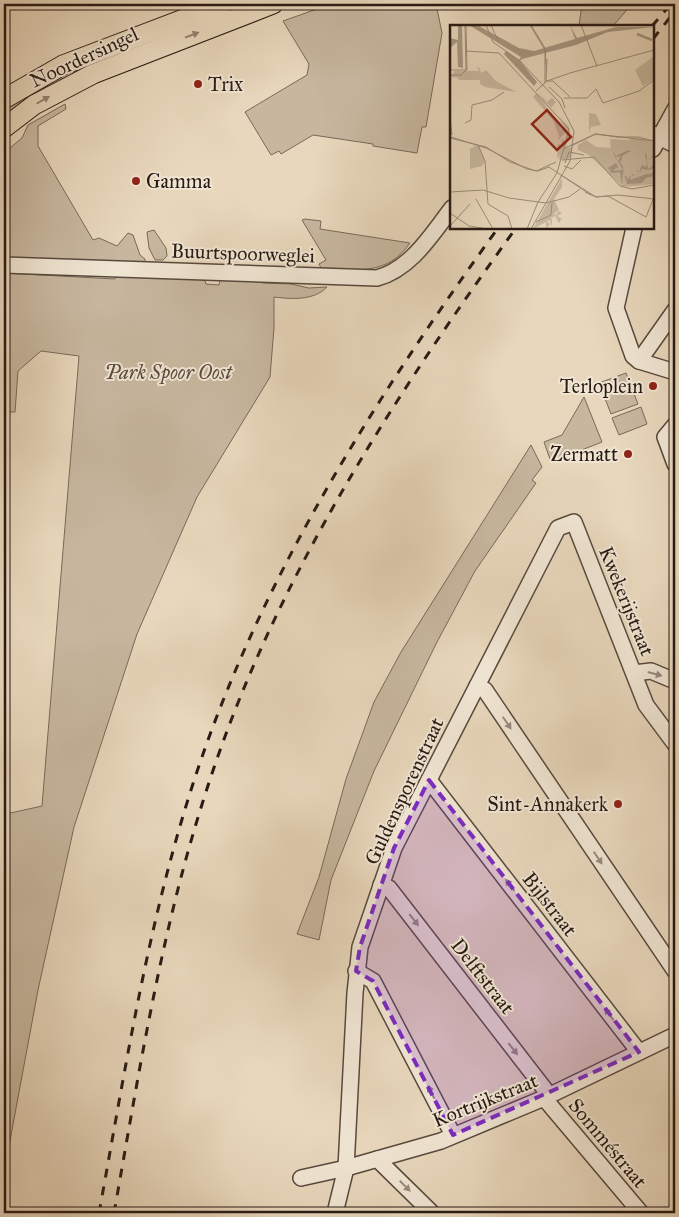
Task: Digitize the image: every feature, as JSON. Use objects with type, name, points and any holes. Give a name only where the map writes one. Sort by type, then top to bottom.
[{"type":"main road","name":"Noordersingel","points":[[4,99],[63,65],[223,4]]},
{"type":"main road","name":"Noordersingel","points":[[4,128],[34,105],[93,74],[273,4]]},
{"type":"street","points":[[675,109],[655,140],[675,144]]},
{"type":"street","name":"Buurtspoorweglei","points":[[4,265],[377,278],[393,272],[410,258],[450,210]]},
{"type":"street","points":[[634,229],[616,308],[633,356],[640,361],[675,372]]},
{"type":"street","points":[[640,361],[675,310]]},
{"type":"street","points":[[675,425],[665,438],[675,464]]},
{"type":"street","name":"Kwekerijstraat","points":[[574,522],[646,705],[675,744]]},
{"type":"street","name":"Guldensporenstraat","points":[[335,1213],[346,1168],[356,971],[360,947],[381,885],[394,848],[558,528],[574,522]]},
{"type":"street","points":[[634,673],[651,671],[675,681]]},
{"type":"street","points":[[477,686],[485,690],[675,971]]},
{"type":"street","name":"Bijlstraat","points":[[429,780],[639,1052]]},
{"type":"street","name":"Delftstraat","points":[[381,885],[390,888],[547,1097]]},
{"type":"street","points":[[356,971],[373,981],[453,1135]]},
{"type":"street","name":"Kortrijkstraat","points":[[301,1178],[346,1168],[441,1141],[547,1097],[675,1035]]},
{"type":"street","name":"Somméstraat","points":[[547,1097],[641,1213]]},
{"type":"street","points":[[377,1159],[432,1213]]},
{"type":"highlighted area","points":[[429,780],[639,1052],[453,1135],[373,981],[356,971],[360,947],[394,848]]},
{"type":"green space","points":[[244,4],[252,4],[4,119],[4,109],[39,86],[86,64]]},
{"type":"green space","points":[[331,4],[436,4],[442,33],[426,127],[422,127],[417,153],[313,135],[281,154],[279,151],[271,155],[245,112],[307,75],[309,64],[283,21]]},
{"type":"green space","points":[[582,4],[632,4],[614,25],[579,25]]},
{"type":"green space","name":"Park Spoor Oost","points":[[65,104],[66,109],[38,126],[38,146],[93,240],[99,238],[117,246],[128,233],[133,235],[140,255],[145,259],[145,264],[200,278],[206,284],[219,285],[220,280],[226,277],[264,283],[291,284],[309,288],[327,287],[322,292],[309,297],[274,297],[274,328],[270,377],[197,497],[137,634],[74,827],[38,990],[4,1173],[4,834],[6,814],[42,806],[79,356],[41,351],[18,371],[15,412],[4,412],[4,273],[115,279],[116,275],[4,258],[4,153],[22,138],[28,125]]},
{"type":"green space","points":[[302,220],[321,221],[320,229],[410,243],[401,254],[381,266],[359,270],[321,268],[319,264],[326,260]]},
{"type":"green space","points":[[154,230],[166,248],[167,256],[163,260],[155,260],[149,248],[147,232]]},
{"type":"green space","points":[[626,373],[638,404],[611,414],[599,383]]},
{"type":"green space","points":[[584,397],[602,442],[551,462],[544,442],[562,435]]},
{"type":"green space","points":[[641,407],[647,424],[619,435],[612,418]]},
{"type":"green space","points":[[531,445],[542,467],[532,480],[536,483],[475,571],[437,642],[374,771],[331,880],[319,940],[297,934],[319,877],[346,779],[374,702],[401,652]]},
{"type":"railway","points":[[653,25],[671,4]]},
{"type":"railway","points":[[654,38],[675,11]]},
{"type":"railway","points":[[99,1213],[149,947],[175,842],[218,714],[249,640],[284,568],[322,497],[406,360],[497,229]]},
{"type":"railway","points":[[114,1213],[163,950],[189,846],[232,718],[263,644],[299,571],[338,499],[379,429],[423,361],[515,229]]},
{"type":"place","name":"Trix","points":[[198,84]]},
{"type":"place","name":"Gamma","points":[[136,181]]},
{"type":"place","name":"Terloplein","points":[[653,386]]},
{"type":"place","name":"Zermatt","points":[[628,454]]},
{"type":"place","name":"Sint-Annakerk","points":[[618,804]]}]
